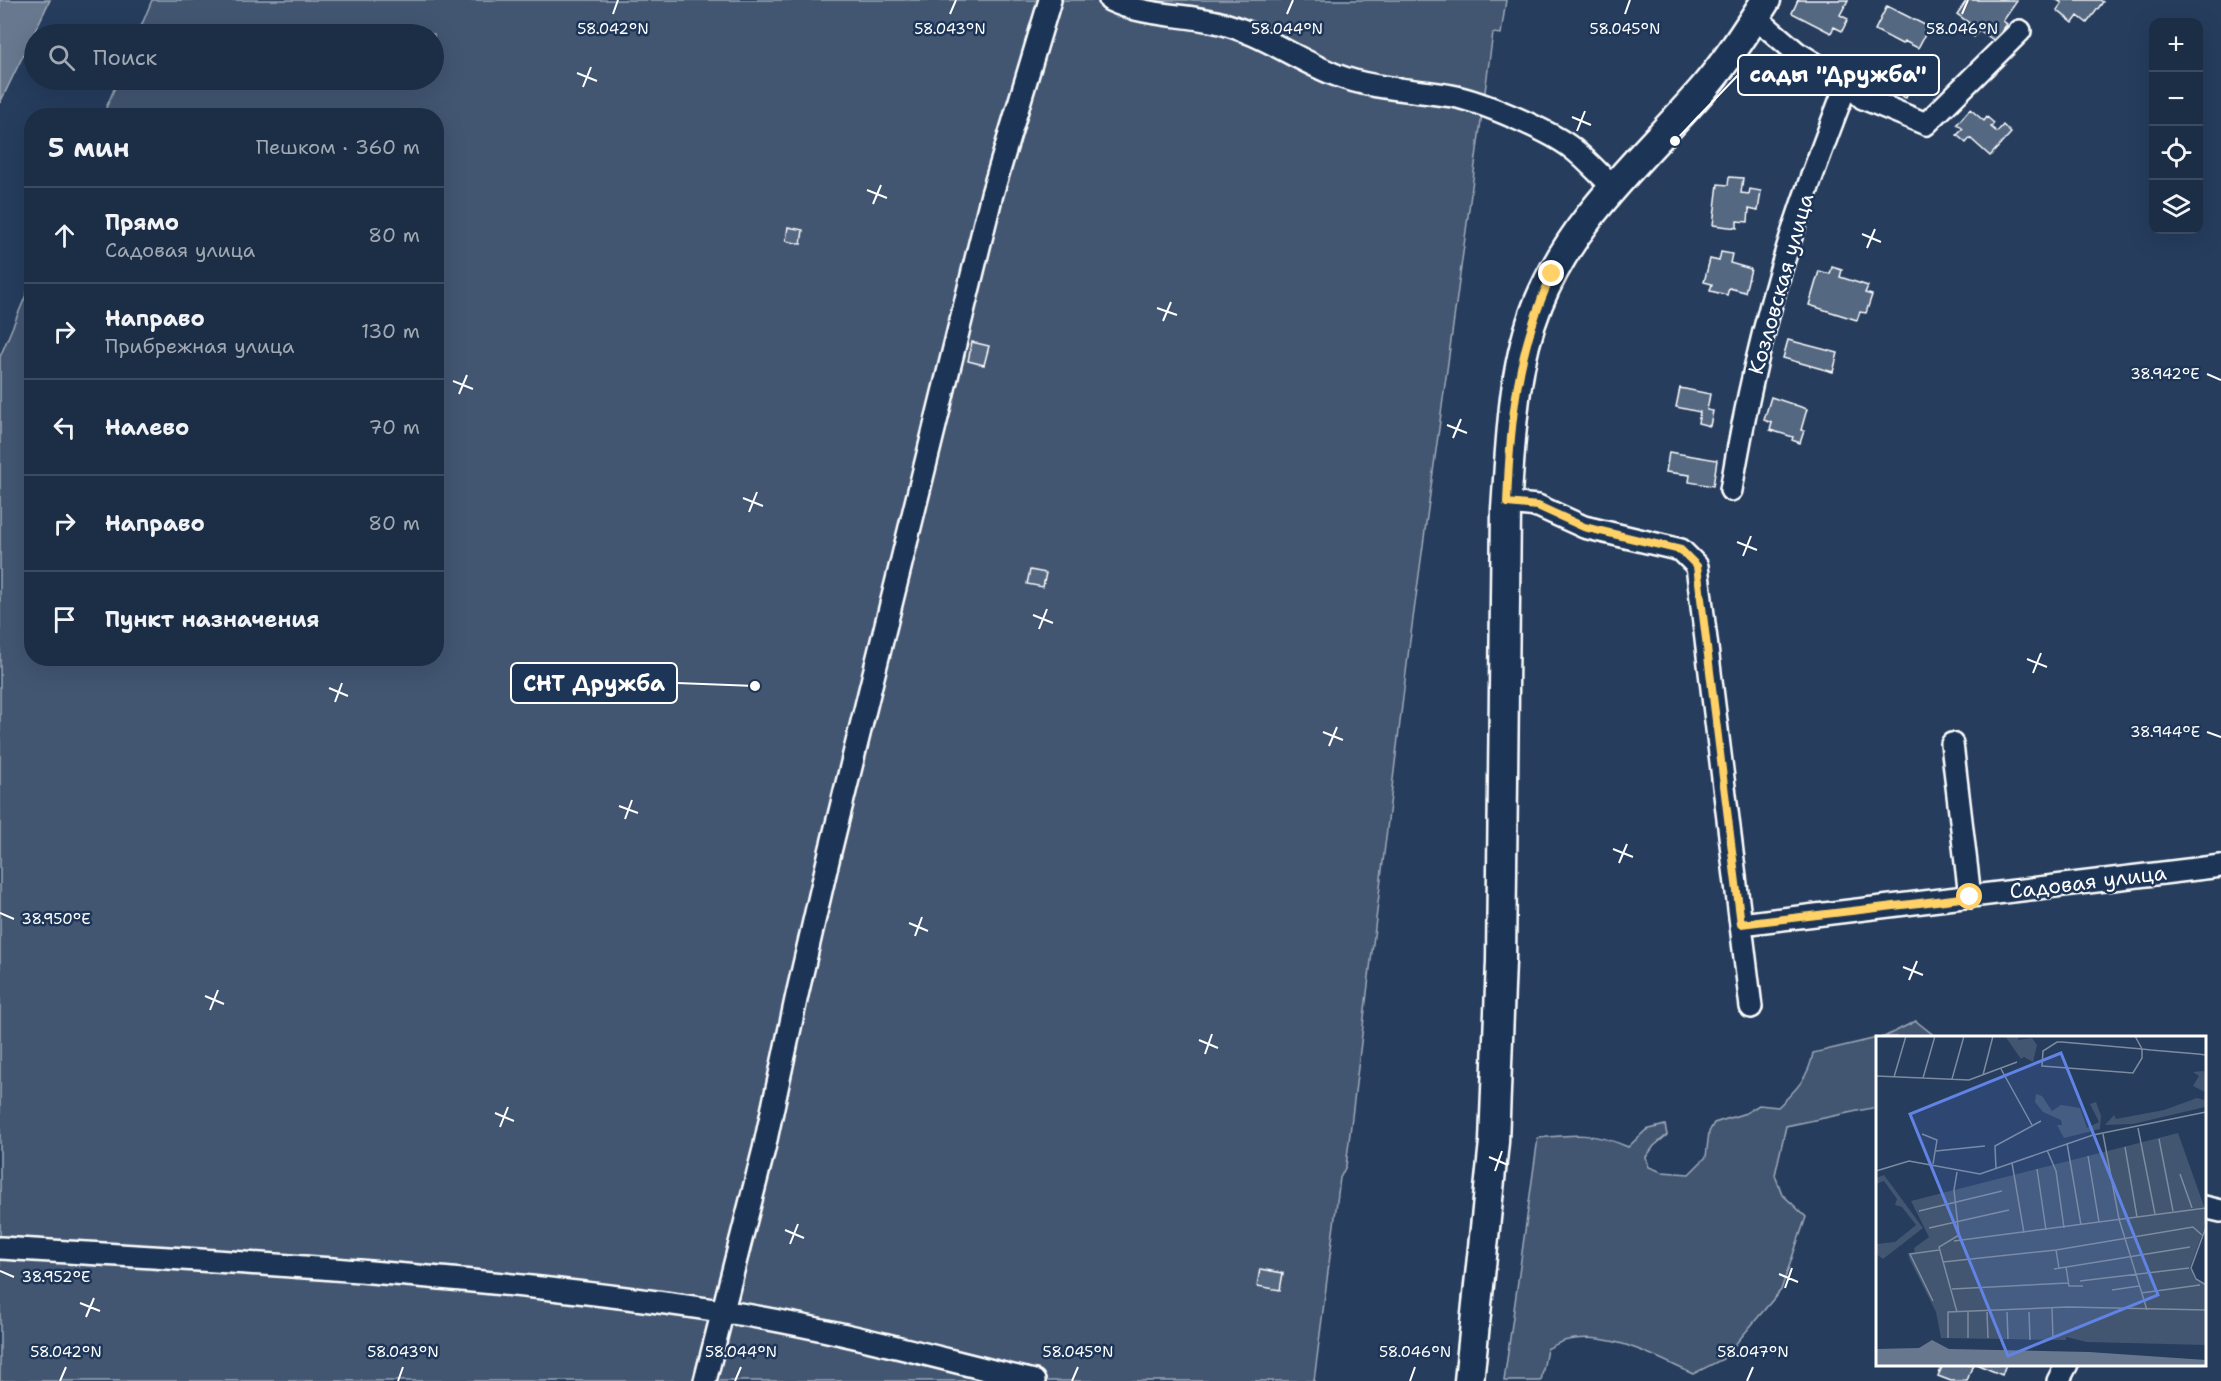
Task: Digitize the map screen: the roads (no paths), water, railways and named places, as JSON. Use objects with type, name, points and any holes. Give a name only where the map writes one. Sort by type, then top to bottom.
[{"type":"main road","points":[[1468,1381],[1494,1142],[1501,961],[1507,503],[1510,436],[1515,393],[1532,321],[1552,274],[1569,245],[1612,186],[1702,90],[1728,58],[1760,9]]},
{"type":"street","points":[[705,1381],[764,1149],[830,852],[992,194],[1050,0]]},
{"type":"street","points":[[1110,0],[1136,10],[1216,22],[1242,29],[1281,46],[1336,75],[1355,81],[1455,97],[1476,103],[1554,136],[1573,149],[1612,186]]},
{"type":"street","points":[[1760,9],[1796,52],[1847,83],[1863,98],[1926,124],[2020,31]]},
{"type":"street","name":"Козловская улица","points":[[1731,490],[1741,433],[1777,287],[1800,208],[1847,83]]},
{"type":"street","points":[[1507,503],[1538,506],[1584,527],[1681,550],[1697,566],[1751,1007]]},
{"type":"street","points":[[1952,744],[1970,897]]},
{"type":"street","name":"Садовая улица","points":[[1741,924],[2221,866]]},
{"type":"street","points":[[2206,1207],[2221,1211]]},
{"type":"street","points":[[0,1248],[412,1275],[565,1290],[723,1311],[828,1331],[1034,1381]]},
{"type":"street","points":[[2058,1381],[2066,1366]]},
{"type":"place","name":"сады \"Дружба\"","points":[[1675,141]]},
{"type":"place","name":"СНТ Дружба","points":[[755,686]]}]
